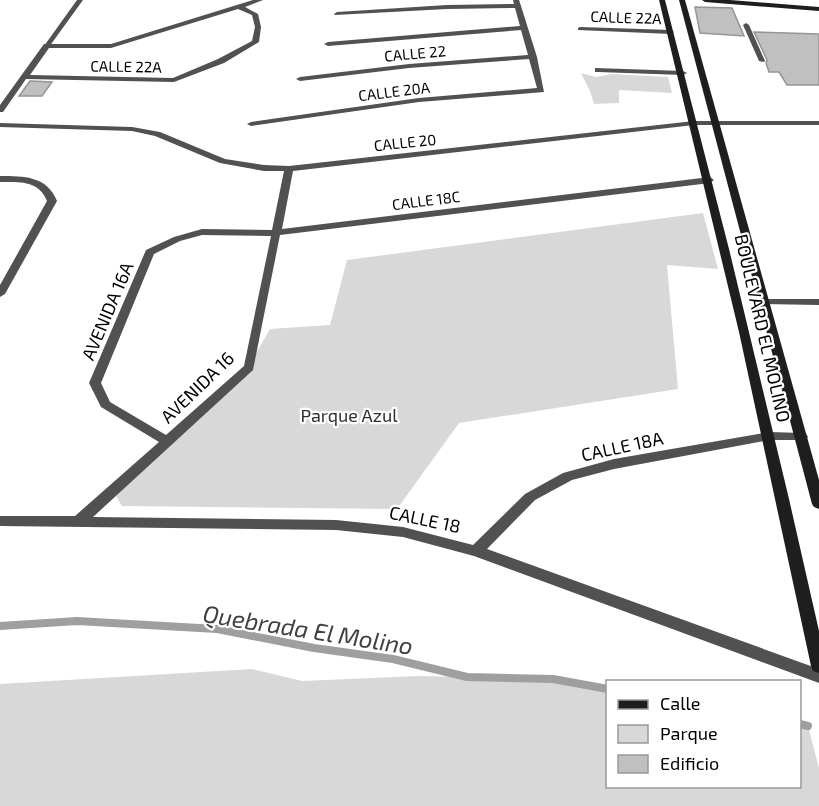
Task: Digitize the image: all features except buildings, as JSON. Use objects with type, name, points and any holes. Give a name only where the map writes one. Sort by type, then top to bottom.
[{"type":"street","points":[[0,110],[47,46],[111,46],[260,0]]},
{"type":"street","name":"BOULEVARD EL MOLINO","points":[[662,0],[710,180],[770,436],[819,666]]},
{"type":"street","name":"BOULEVARD EL MOLINO","points":[[682,0],[819,504]]},
{"type":"street","points":[[705,0],[819,9]]},
{"type":"street","points":[[337,14],[517,3],[533,57]]},
{"type":"street","name":"CALLE 22A","points":[[24,77],[174,81],[221,61],[255,42],[258,27],[255,14],[240,7]]},
{"type":"street","points":[[328,44],[523,28]]},
{"type":"street","name":"CALLE 22A","points":[[580,29],[671,32]]},
{"type":"street","name":"CALLE 22","points":[[300,80],[409,66],[533,57]]},
{"type":"street","name":"CALLE 20A","points":[[251,124],[419,100],[541,90],[533,57]]},
{"type":"street","points":[[598,70],[683,73]]},
{"type":"street","name":"CALLE 20","points":[[0,125],[132,129],[157,134],[223,161],[264,168],[289,169],[694,123],[817,125]]},
{"type":"street","name":"AVENIDA 16","points":[[78,522],[249,367],[289,169]]},
{"type":"street","points":[[0,179],[27,179],[41,184],[50,191],[52,201],[0,294]]},
{"type":"street","name":"CALLE 18C","points":[[150,252],[177,239],[202,232],[276,233],[710,180]]},
{"type":"street","name":"AVENIDA 16A","points":[[150,252],[95,383],[105,404],[167,441]]},
{"type":"street","points":[[763,302],[819,302]]},
{"type":"street","name":"CALLE 18A","points":[[476,550],[530,497],[568,476],[614,464],[770,436],[802,437]]},
{"type":"street","name":"CALLE 18","points":[[0,521],[336,525],[403,532],[476,550],[819,676]]},
{"type":"lane","points":[[47,46],[80,0]]},
{"type":"lane","points":[[746,25],[762,61]]},
{"type":"green space","points":[[581,73],[596,77],[612,74],[668,77],[672,93],[619,90],[619,103],[594,104]]},
{"type":"green space","name":"Parque Azul","points":[[703,213],[718,269],[667,265],[678,389],[459,423],[397,509],[122,506],[116,496],[248,367],[270,329],[330,325],[347,260]]},
{"type":"green space","points":[[252,669],[302,681],[418,676],[553,679],[606,689],[606,788],[801,788],[801,724],[808,726],[819,768],[819,806],[0,806],[0,684]]},
{"type":"waterway","name":"Quebrada El Molino","points":[[0,626],[77,621],[217,629],[314,648],[393,659],[467,677],[553,679],[606,689]]},
{"type":"waterway","name":"Quebrada El Molino","points":[[801,724],[808,726]]}]
